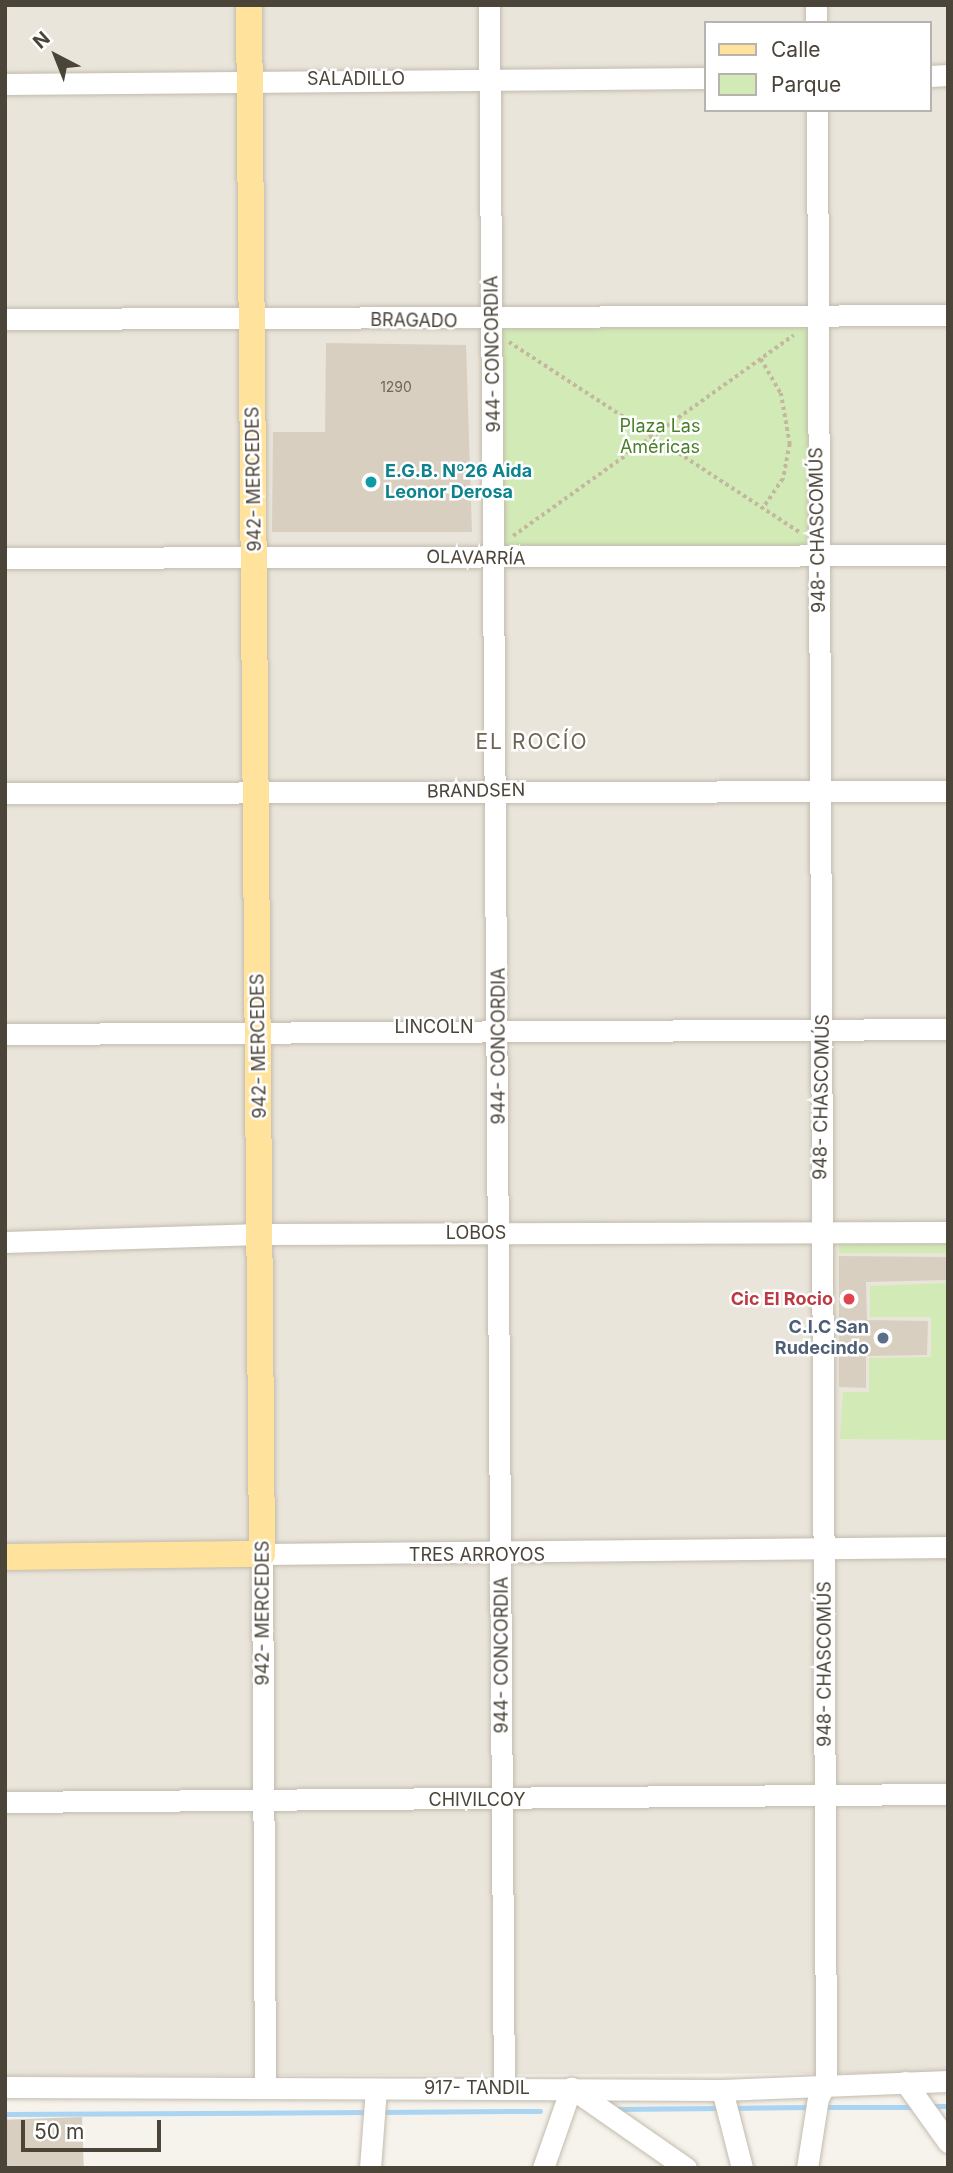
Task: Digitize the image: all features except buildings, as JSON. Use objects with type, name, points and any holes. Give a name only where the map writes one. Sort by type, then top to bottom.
[{"type":"main road","name":"942- MERCEDES","points":[[249,5],[262,1554]]},
{"type":"main road","name":"TRES ARROYOS","points":[[5,1558],[262,1554]]},
{"type":"street","name":"944- CONCORDIA","points":[[489,5],[497,553],[504,2088]]},
{"type":"street","name":"SALADILLO","points":[[5,84],[250,79],[704,78]]},
{"type":"street","name":"948- CHASCOMÚS","points":[[807,2168],[818,2098],[826,2083],[827,1794],[820,1232],[823,1025],[816,317],[817,112]]},
{"type":"street","name":"BRAGADO","points":[[5,319],[252,319],[493,327],[948,315]]},
{"type":"street","name":"OLAVARRÍA","points":[[5,558],[254,553],[819,551],[948,555]]},
{"type":"street","name":"BRANDSEN","points":[[5,793],[256,797],[498,790],[948,791]]},
{"type":"street","name":"LINCOLN","points":[[5,1034],[258,1028],[823,1025],[948,1029]]},
{"type":"street","name":"LOBOS","points":[[5,1242],[260,1234],[948,1232]]},
{"type":"street","name":"TRES ARROYOS","points":[[262,1554],[502,1556],[824,1548],[948,1548]]},
{"type":"street","name":"942- MERCEDES","points":[[262,1554],[265,2087]]},
{"type":"street","name":"CHIVILCOY","points":[[5,1802],[502,1801],[948,1794]]},
{"type":"street","name":"917- TANDIL","points":[[5,2087],[265,2087],[376,2104],[504,2088],[571,2088],[724,2102],[826,2083],[948,2081]]},
{"type":"street","points":[[905,2082],[948,2142]]},
{"type":"street","points":[[543,2168],[571,2088],[686,2168]]},
{"type":"street","points":[[724,2102],[742,2168]]},
{"type":"street","points":[[370,2168],[376,2104]]},
{"type":"path","points":[[497,553],[816,317]]},
{"type":"path","points":[[493,327],[763,509],[819,551]]},
{"type":"path","points":[[761,359],[781,393],[790,444],[783,480],[763,509]]},
{"type":"shaded area","points":[[5,5],[948,5],[948,2073],[5,2076]]},
{"type":"green space","name":"Plaza Las Américas","points":[[816,314],[820,556],[497,562],[493,320]]},
{"type":"green space","points":[[839,1241],[948,1241],[948,1253],[839,1253]]},
{"type":"green space","points":[[948,1283],[948,1440],[840,1439],[843,1392],[869,1392],[869,1358],[931,1357],[931,1317],[870,1317],[870,1286]]},
{"type":"waterway","points":[[930,2106],[948,2106]]},
{"type":"waterway","points":[[730,2108],[812,2107]]},
{"type":"waterway","points":[[821,2107],[917,2107]]},
{"type":"waterway","points":[[615,2109],[721,2108]]},
{"type":"waterway","points":[[379,2112],[540,2111]]},
{"type":"waterway","points":[[5,2114],[369,2112]]},
{"type":"place","name":"E.G.B. Nº26 Aida Leonor Derosa","points":[[371,482]]},
{"type":"place","name":"Cic El Rocio","points":[[849,1299]]},
{"type":"place","name":"C.I.C San Rudecindo","points":[[883,1338]]},
{"type":"district","name":"EL ROCÍO","points":[[532,742]]}]
